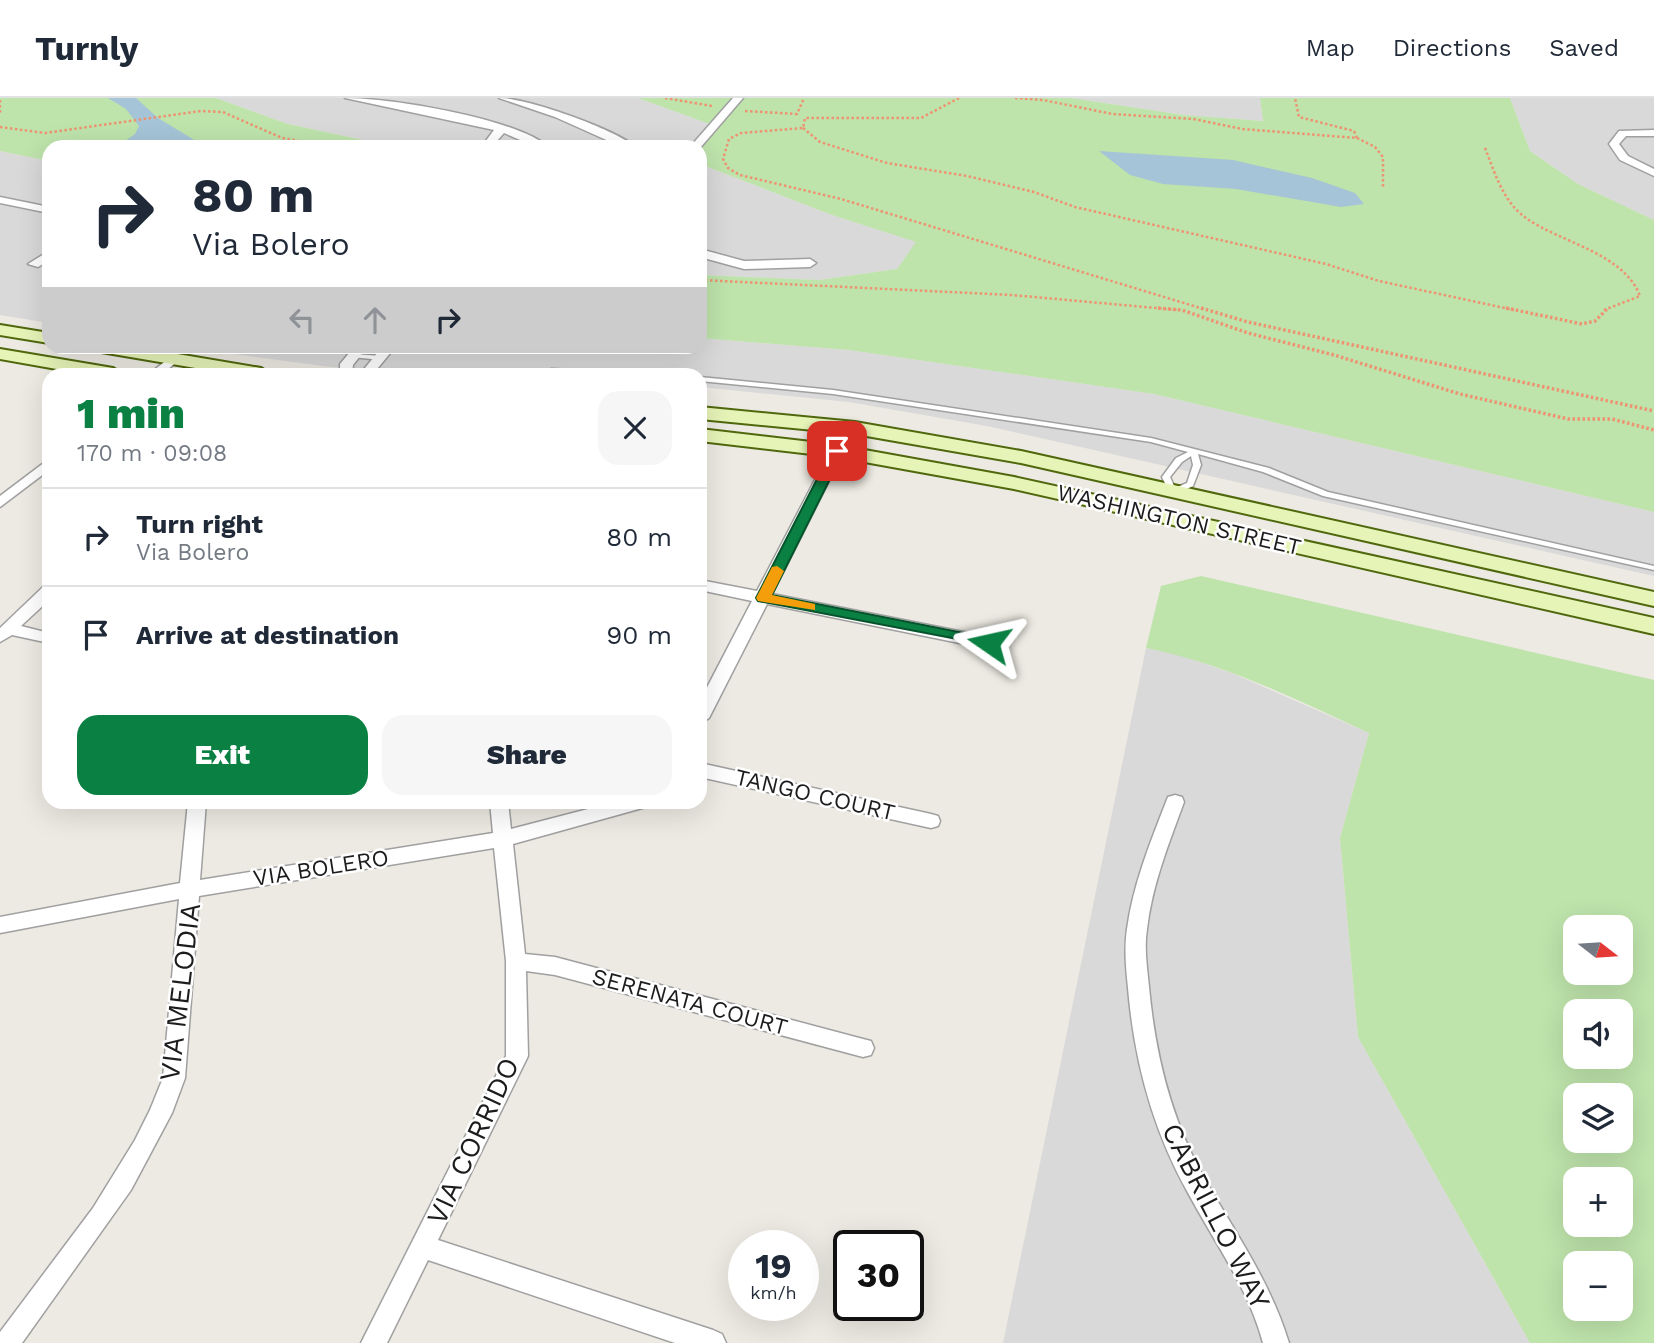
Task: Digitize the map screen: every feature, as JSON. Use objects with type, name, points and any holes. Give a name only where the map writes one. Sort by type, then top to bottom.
[{"type":"main road","points":[[0,330],[42,337]]},
{"type":"main road","points":[[0,354],[79,368]]},
{"type":"main road","points":[[139,354],[223,368]]},
{"type":"main road","name":"WASHINGTON STREET","points":[[707,415],[855,428],[978,449],[1654,599]]},
{"type":"main road","name":"WASHINGTON STREET","points":[[707,436],[837,451],[1020,485],[1654,626]]},
{"type":"main road","points":[[837,451],[848,441],[955,456],[978,449]]},
{"type":"main road","points":[[1020,485],[1038,479],[1053,479],[1156,503],[1164,502],[1173,492]]},
{"type":"street","points":[[350,98],[475,119],[528,140]]},
{"type":"street","points":[[399,108],[414,98]]},
{"type":"street","points":[[504,98],[559,115],[615,140]]},
{"type":"street","points":[[701,140],[738,98]]},
{"type":"street","points":[[492,140],[502,129]]},
{"type":"street","points":[[1654,133],[1623,133],[1614,144],[1624,158],[1654,173]]},
{"type":"street","points":[[0,200],[42,209]]},
{"type":"street","points":[[707,255],[744,265],[810,263]]},
{"type":"street","points":[[34,264],[42,259]]},
{"type":"street","points":[[371,368],[384,354]]},
{"type":"street","points":[[162,368],[172,360]]},
{"type":"street","points":[[707,705],[837,451]]},
{"type":"street","points":[[0,503],[42,469]]},
{"type":"street","points":[[707,586],[989,643]]},
{"type":"street","points":[[4,633],[42,598]]},
{"type":"street","points":[[4,633],[42,637]]},
{"type":"street","name":"TANGO COURT","points":[[707,772],[931,821]]},
{"type":"street","name":"CABRILLO WAY","points":[[1175,802],[1154,858],[1135,945],[1145,1052],[1161,1111],[1175,1144],[1252,1279],[1276,1343]]},
{"type":"street","name":"VIA MELODIA","points":[[7,1343],[134,1165],[164,1109],[174,1078],[192,889],[197,809]]},
{"type":"street","name":"VIA CORRIDO","points":[[374,1343],[517,1056],[516,961],[500,809]]},
{"type":"street","name":"VIA BOLERO","points":[[0,925],[192,889],[503,839],[613,809]]},
{"type":"street","name":"SERENATA COURT","points":[[516,961],[555,965],[863,1048]]},
{"type":"street","points":[[423,1247],[713,1343]]},
{"type":"lane","points":[[707,380],[833,392],[1016,422],[1090,430],[1194,451],[1266,470],[1326,494],[1654,568]]},
{"type":"lane","points":[[1194,451],[1197,464],[1190,484],[1173,492],[1166,477],[1179,460],[1194,451]]},
{"type":"path","points":[[797,114],[805,118],[921,118],[959,98]]},
{"type":"path","points":[[1015,98],[1043,100],[1112,114],[1193,119],[1242,129],[1357,138],[1382,152],[1385,160],[1383,189]]},
{"type":"path","points":[[1295,98],[1299,117],[1346,128],[1354,131],[1357,138]]},
{"type":"path","points":[[0,100],[0,113]]},
{"type":"path","points":[[0,127],[45,133],[201,111],[223,112],[282,138],[293,140]]},
{"type":"path","points":[[803,128],[805,118]]},
{"type":"path","points":[[1485,148],[1503,193],[1524,217],[1611,263],[1634,280],[1640,296],[1605,309],[1595,321],[1582,324],[1472,303],[1134,218],[1075,207],[1034,192],[980,179],[887,163],[820,142],[803,128],[741,133],[729,139],[723,159],[727,168],[740,175],[841,199],[1248,322],[1281,327],[1654,411]]},
{"type":"path","points":[[707,280],[1012,295],[1182,310],[1248,333],[1334,355],[1460,394],[1568,419],[1612,419],[1654,430]]},
{"type":"shaded area","points":[[216,98],[638,98],[715,126],[702,140],[363,140],[288,124]]},
{"type":"shaded area","points":[[1071,98],[1260,98],[1263,121],[1184,115]]},
{"type":"shaded area","points":[[1510,98],[1654,98],[1654,220],[1578,184],[1530,151]]},
{"type":"shaded area","points":[[0,151],[42,160],[42,322],[0,315]]},
{"type":"shaded area","points":[[707,167],[832,215],[917,242],[897,269],[819,280],[707,275]]},
{"type":"shaded area","points":[[707,339],[849,350],[1154,394],[1654,512],[1654,576],[987,426],[849,402],[707,388],[707,368],[330,367],[233,354],[707,354]]},
{"type":"shaded area","points":[[1146,648],[1180,655],[1234,674],[1369,733],[1340,838],[1358,1037],[1530,1343],[1003,1343]]},
{"type":"green space","points":[[0,98],[216,98],[288,124],[363,140],[42,140],[42,160],[0,151]]},
{"type":"green space","points":[[638,98],[1071,98],[1184,115],[1263,121],[1260,98],[1510,98],[1530,151],[1578,184],[1654,220],[1654,512],[1154,394],[849,350],[707,339],[707,275],[819,280],[897,269],[916,242],[832,215],[707,167],[705,140],[715,126]]},
{"type":"green space","points":[[1201,576],[1654,680],[1654,1343],[1530,1343],[1358,1037],[1340,838],[1369,733],[1232,673],[1146,648],[1161,586]]},
{"type":"water","points":[[108,98],[136,98],[158,118],[194,140],[127,140],[135,134],[139,126],[126,109]]},
{"type":"water","points":[[1099,151],[1233,160],[1312,178],[1355,193],[1364,204],[1341,207],[1236,189],[1163,184],[1130,175]]},
{"type":"slow traffic","points":[[777,571],[763,598],[810,607]]},
{"type":"route","points":[[837,451],[830,470],[763,598],[989,643]]}]
